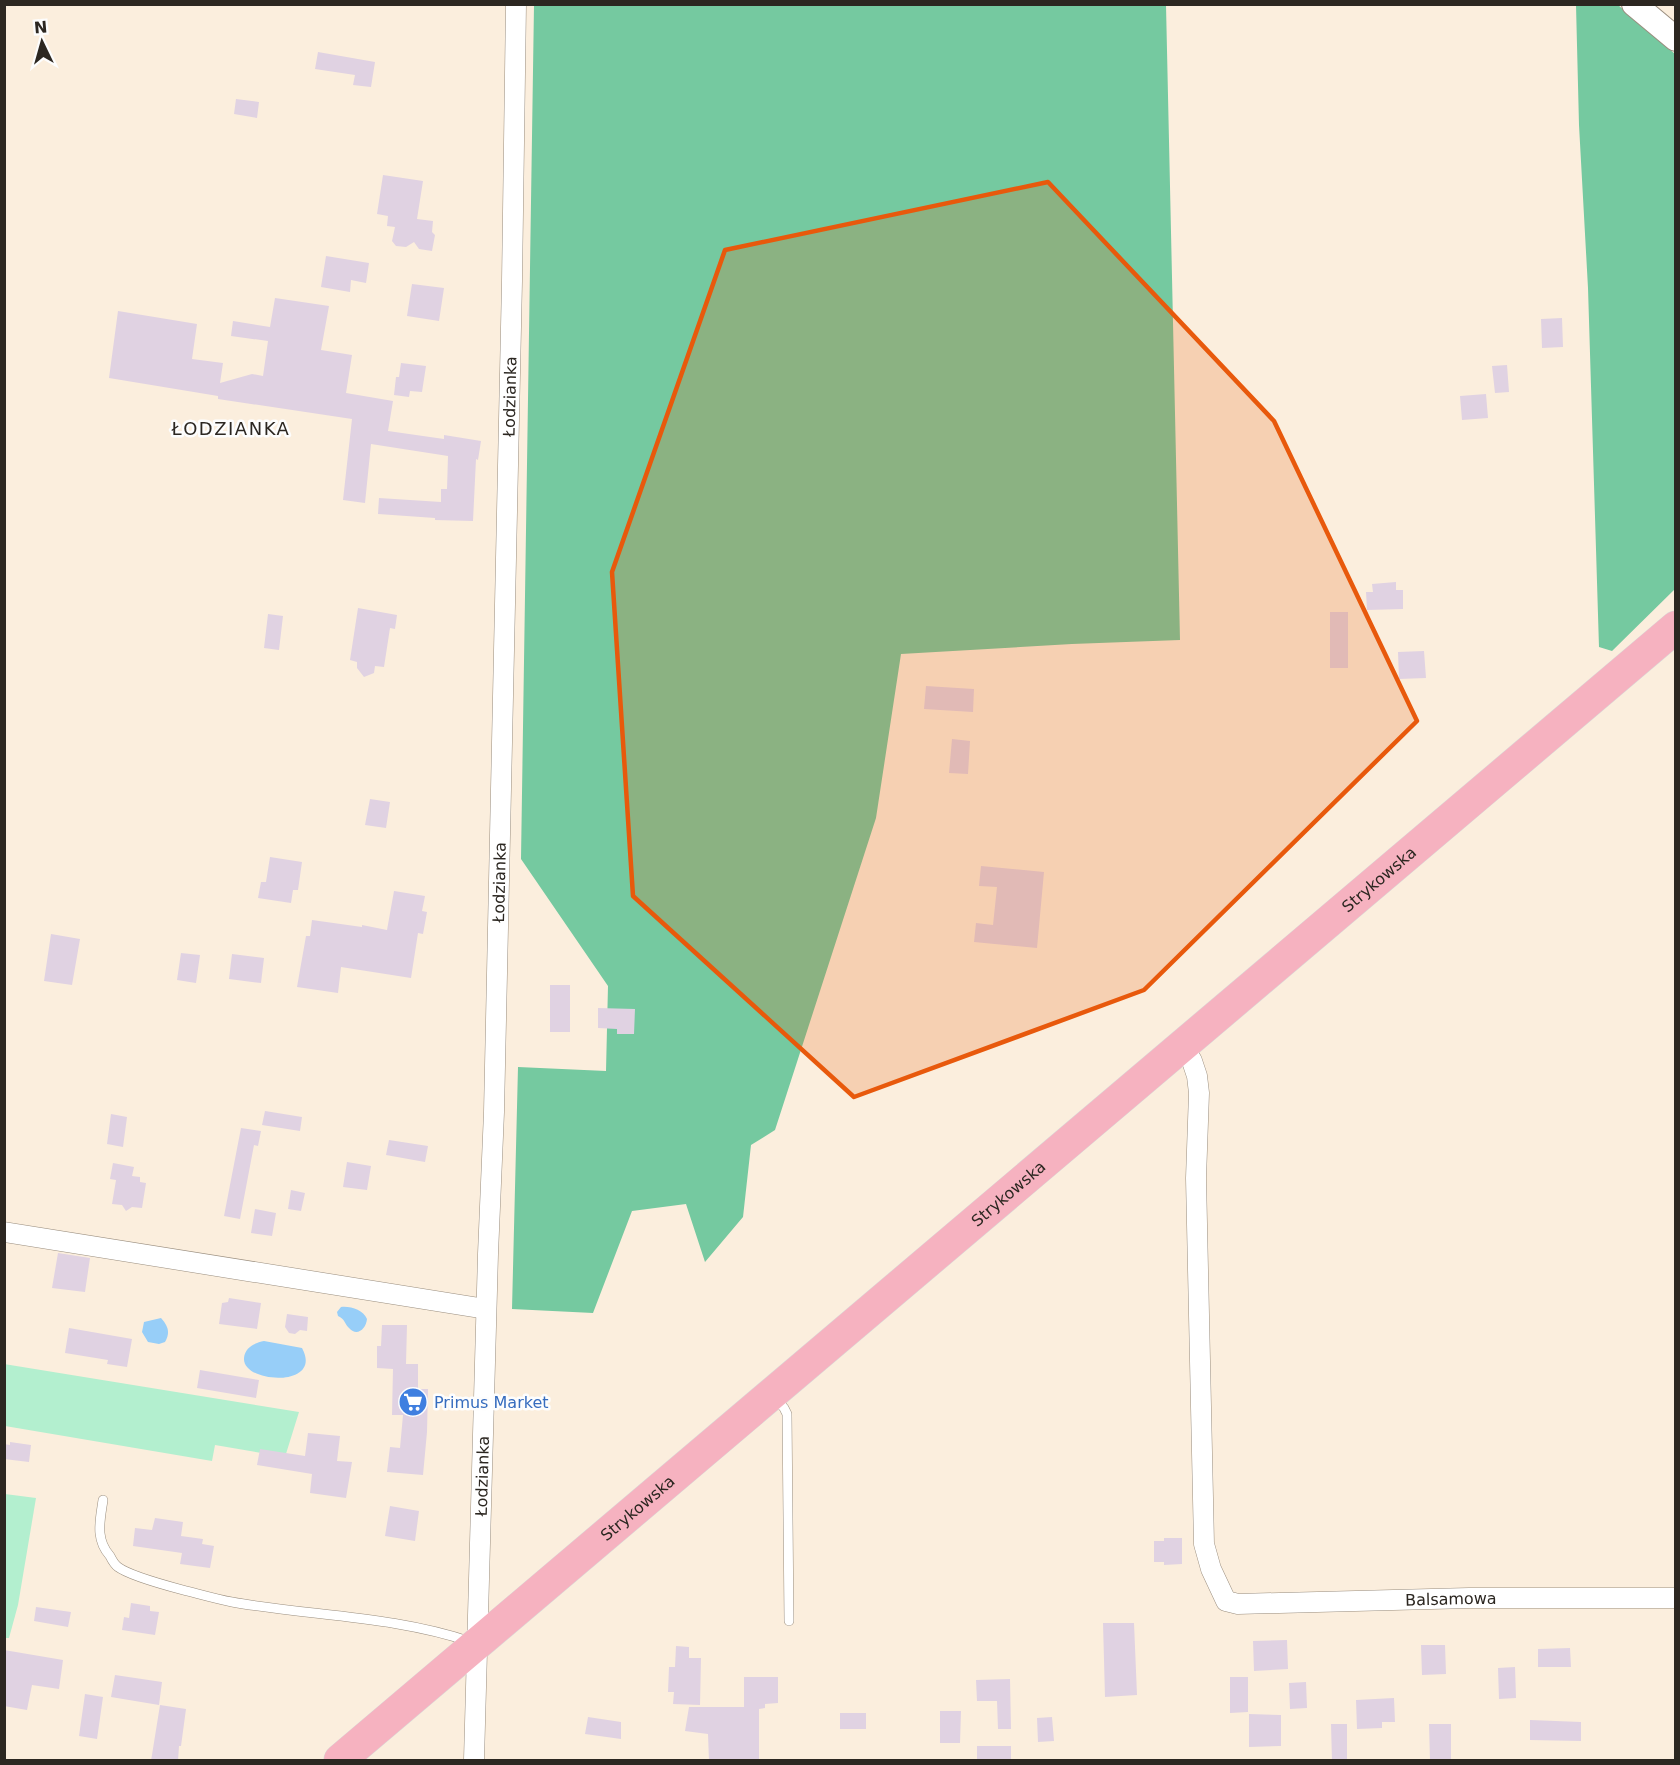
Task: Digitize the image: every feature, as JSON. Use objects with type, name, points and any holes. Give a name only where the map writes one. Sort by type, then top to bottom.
[{"type":"main road","name":"Strykowska","points":[[340,1761],[1676,627]]},
{"type":"street","name":"Łodzianka","points":[[474,1761],[486,1309],[494,1112],[516,4]]},
{"type":"street","points":[[1634,4],[1676,39]]},
{"type":"street","name":"Balsamowa","points":[[1183,1045],[1192,1061],[1199,1093],[1196,1178],[1204,1544],[1211,1569],[1226,1601],[1238,1604],[1469,1598],[1676,1598]]},
{"type":"street","points":[[4,1232],[486,1309]]},
{"type":"lane","points":[[771,1395],[788,1414],[789,1621]]},
{"type":"lane","points":[[104,1500],[99,1536],[106,1552],[118,1567],[134,1574],[165,1585],[230,1602],[389,1623],[435,1631],[477,1644]]},
{"type":"highlighted area","points":[[1048,182],[1274,421],[1417,721],[1144,990],[854,1097],[633,896],[612,572],[725,250]]},
{"type":"green space","points":[[534,5],[1166,5],[1180,640],[901,654],[876,818],[775,1130],[751,1145],[743,1217],[705,1262],[686,1204],[632,1211],[593,1313],[512,1309],[518,1067],[606,1071],[608,986],[521,859]]},
{"type":"green space","points":[[1576,5],[1618,5],[1675,54],[1675,589],[1612,651],[1599,647],[1588,288],[1579,125]]},
{"type":"green space","points":[[4,1364],[299,1412],[285,1457],[215,1445],[212,1461],[5,1426]]},
{"type":"green space","points":[[5,1494],[36,1498],[18,1605],[9,1638],[4,1638]]},
{"type":"water","points":[[341,1307],[353,1308],[363,1313],[367,1319],[361,1331],[352,1331],[338,1316],[337,1312]]},
{"type":"water","points":[[161,1318],[168,1330],[165,1342],[159,1344],[148,1342],[142,1332],[144,1322]]},
{"type":"water","points":[[264,1341],[302,1348],[306,1361],[302,1370],[293,1376],[281,1378],[267,1377],[247,1367],[244,1358],[246,1351],[254,1344]]},
{"type":"building","points":[[318,52],[375,62],[371,87],[353,85],[355,75],[315,69]]},
{"type":"building","points":[[236,99],[259,102],[257,118],[234,114]]},
{"type":"building","points":[[383,175],[423,181],[417,219],[433,221],[432,232],[435,235],[432,251],[419,249],[414,242],[406,247],[396,246],[392,241],[395,227],[387,226],[388,216],[377,214]]},
{"type":"building","points":[[326,256],[369,263],[366,283],[351,280],[350,292],[321,287]]},
{"type":"building","points":[[412,284],[444,288],[439,321],[407,316]]},
{"type":"building","points":[[275,298],[329,306],[321,350],[352,355],[346,393],[393,401],[388,431],[444,439],[444,435],[481,441],[478,460],[476,459],[473,521],[378,514],[379,498],[441,502],[441,489],[447,489],[448,456],[371,444],[365,503],[343,500],[352,419],[218,399],[218,396],[109,378],[118,311],[197,324],[192,359],[223,363],[220,383],[252,374],[263,376],[268,341],[231,336],[233,321],[270,327]]},
{"type":"building","points":[[1562,318],[1563,347],[1542,348],[1541,319]]},
{"type":"building","points":[[401,363],[426,366],[422,392],[410,391],[409,397],[394,395],[396,377],[399,377]]},
{"type":"building","points":[[1507,365],[1509,392],[1495,393],[1492,366]]},
{"type":"building","points":[[1486,394],[1488,418],[1462,420],[1460,396]]},
{"type":"building","points":[[1396,582],[1396,590],[1403,590],[1403,609],[1367,610],[1366,592],[1373,592],[1372,584]]},
{"type":"building","points":[[358,608],[397,615],[395,629],[390,628],[384,667],[375,666],[374,673],[364,677],[357,668],[357,662],[350,660]]},
{"type":"building","points":[[1330,612],[1348,612],[1348,668],[1330,668]]},
{"type":"building","points":[[268,614],[283,616],[279,650],[264,648]]},
{"type":"building","points":[[1424,651],[1426,678],[1399,679],[1398,652]]},
{"type":"building","points":[[926,686],[974,689],[973,712],[924,709]]},
{"type":"building","points":[[952,739],[970,741],[968,774],[949,773]]},
{"type":"building","points":[[370,799],[390,802],[386,828],[365,825]]},
{"type":"building","points":[[270,857],[302,862],[298,890],[293,890],[291,903],[258,898],[261,882],[266,882]]},
{"type":"building","points":[[981,866],[1044,872],[1037,948],[974,942],[976,923],[993,925],[997,887],[979,886]]},
{"type":"building","points":[[394,891],[425,896],[422,911],[427,912],[423,934],[418,933],[411,978],[341,967],[338,993],[297,987],[306,936],[310,936],[312,920],[387,930]]},
{"type":"building","points":[[51,934],[80,939],[72,985],[44,981]]},
{"type":"building","points":[[181,953],[200,955],[196,983],[177,980]]},
{"type":"building","points":[[232,954],[264,958],[261,983],[229,979]]},
{"type":"building","points":[[550,985],[570,985],[570,1032],[550,1032]]},
{"type":"building","points":[[598,1008],[635,1009],[634,1034],[617,1034],[617,1029],[598,1028]]},
{"type":"building","points":[[265,1111],[302,1117],[300,1131],[262,1125]]},
{"type":"building","points":[[111,1114],[127,1117],[123,1147],[107,1144]]},
{"type":"building","points":[[241,1128],[261,1131],[258,1146],[254,1145],[240,1219],[224,1216]]},
{"type":"building","points":[[389,1140],[428,1146],[425,1162],[386,1155]]},
{"type":"building","points":[[347,1162],[371,1166],[367,1190],[343,1187]]},
{"type":"building","points":[[113,1163],[134,1167],[132,1176],[140,1177],[140,1182],[146,1183],[142,1208],[132,1207],[126,1211],[122,1205],[112,1204],[116,1180],[110,1179]]},
{"type":"building","points":[[291,1190],[305,1193],[301,1211],[288,1209]]},
{"type":"building","points":[[255,1209],[276,1213],[272,1236],[251,1233]]},
{"type":"building","points":[[58,1253],[90,1258],[85,1292],[52,1288]]},
{"type":"building","points":[[229,1298],[261,1303],[257,1329],[219,1324],[222,1303],[228,1302]]},
{"type":"building","points":[[287,1314],[308,1317],[307,1331],[289,1333],[285,1327]]},
{"type":"building","points":[[382,1325],[407,1325],[406,1364],[418,1364],[418,1389],[428,1389],[423,1475],[387,1472],[390,1447],[400,1448],[403,1415],[392,1415],[393,1369],[377,1368],[377,1346],[381,1346]]},
{"type":"building","points":[[69,1328],[132,1339],[127,1367],[107,1364],[108,1360],[65,1353]]},
{"type":"building","points":[[200,1370],[259,1380],[256,1398],[197,1388]]},
{"type":"building","points":[[308,1433],[340,1436],[337,1461],[352,1462],[346,1498],[310,1493],[312,1474],[257,1465],[260,1449],[305,1456]]},
{"type":"building","points":[[10,1442],[31,1445],[29,1462],[4,1459],[4,1444],[10,1445]]},
{"type":"building","points":[[390,1506],[419,1511],[415,1541],[385,1536]]},
{"type":"building","points":[[155,1518],[183,1522],[181,1536],[203,1539],[202,1544],[214,1546],[210,1568],[180,1564],[182,1553],[133,1546],[135,1528],[152,1530]]},
{"type":"building","points":[[1164,1538],[1182,1538],[1182,1564],[1164,1565],[1164,1562],[1154,1562],[1154,1541],[1164,1541]]},
{"type":"building","points":[[131,1603],[150,1606],[150,1611],[159,1612],[155,1635],[122,1630],[124,1617],[129,1618]]},
{"type":"building","points":[[36,1607],[71,1612],[68,1627],[34,1621]]},
{"type":"building","points":[[1103,1623],[1134,1623],[1137,1695],[1105,1697]]},
{"type":"building","points":[[1287,1640],[1288,1669],[1254,1671],[1253,1641]]},
{"type":"building","points":[[1421,1645],[1445,1645],[1446,1674],[1422,1675]]},
{"type":"building","points":[[676,1646],[689,1647],[689,1658],[701,1658],[700,1705],[673,1704],[674,1692],[668,1692],[669,1667],[675,1667]]},
{"type":"building","points":[[1570,1648],[1571,1667],[1538,1667],[1538,1649]]},
{"type":"building","points":[[4,1650],[63,1660],[59,1689],[32,1685],[27,1710],[4,1706]]},
{"type":"building","points":[[1515,1667],[1516,1698],[1499,1699],[1498,1668]]},
{"type":"building","points":[[115,1675],[162,1682],[159,1705],[111,1697]]},
{"type":"building","points":[[744,1677],[778,1677],[778,1703],[765,1704],[765,1708],[759,1709],[759,1761],[709,1761],[708,1734],[685,1731],[689,1707],[744,1707]]},
{"type":"building","points":[[1230,1677],[1248,1677],[1248,1712],[1230,1713]]},
{"type":"building","points":[[1010,1679],[1011,1729],[998,1729],[997,1701],[977,1701],[976,1680]]},
{"type":"building","points":[[1306,1682],[1307,1708],[1290,1709],[1289,1683]]},
{"type":"building","points":[[85,1694],[103,1697],[97,1739],[79,1736]]},
{"type":"building","points":[[1394,1698],[1395,1722],[1382,1722],[1382,1728],[1357,1729],[1356,1700]]},
{"type":"building","points":[[160,1705],[186,1709],[178,1761],[151,1761]]},
{"type":"building","points":[[940,1711],[961,1711],[960,1743],[940,1743]]},
{"type":"building","points":[[840,1713],[866,1713],[866,1729],[840,1729]]},
{"type":"building","points":[[1249,1714],[1281,1715],[1281,1746],[1249,1747]]},
{"type":"building","points":[[588,1717],[621,1722],[621,1739],[585,1734]]},
{"type":"building","points":[[1052,1717],[1054,1741],[1038,1742],[1037,1718]]},
{"type":"building","points":[[1530,1720],[1581,1722],[1581,1741],[1530,1740]]},
{"type":"building","points":[[1331,1724],[1347,1724],[1347,1761],[1332,1761]]},
{"type":"building","points":[[1429,1724],[1451,1724],[1451,1761],[1430,1761]]},
{"type":"building","points":[[977,1746],[1011,1746],[1011,1761],[977,1761]]},
{"type":"place","name":"Primus Market","points":[[413,1402]]},
{"type":"district","name":"ŁODZIANKA","points":[[231,429]]}]
